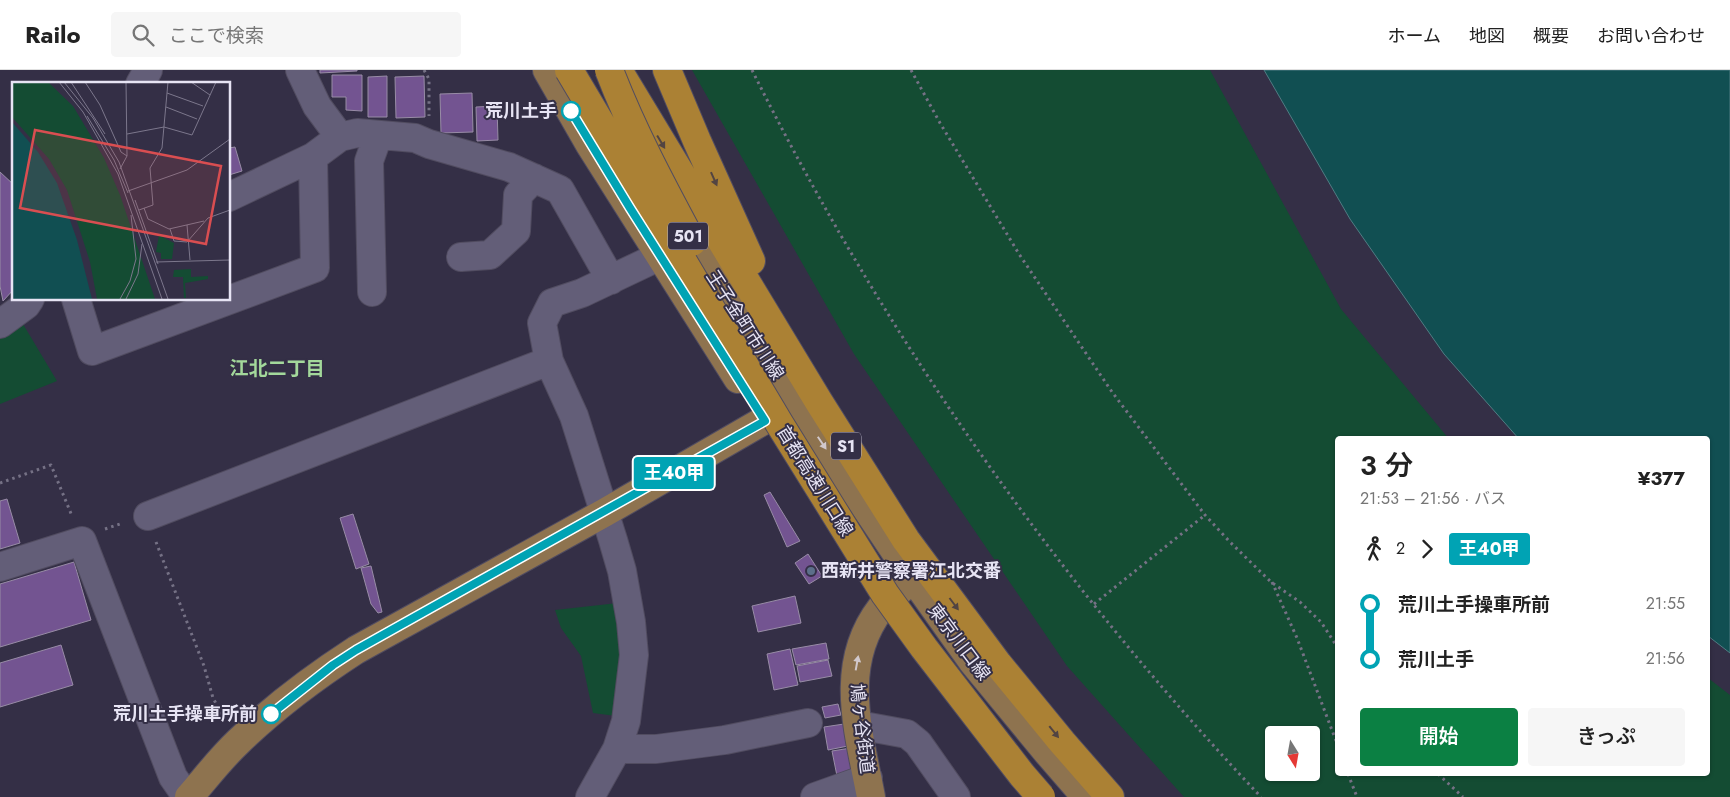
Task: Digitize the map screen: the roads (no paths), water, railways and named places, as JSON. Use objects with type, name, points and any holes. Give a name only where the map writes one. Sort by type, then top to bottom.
[{"type":"highway","name":"首都高速川口線","points":[[569,70],[885,594],[1016,768],[1041,797]]},
{"type":"highway","name":"S1","points":[[609,70],[645,154],[844,528]]},
{"type":"highway","name":"S1","points":[[618,70],[853,457],[906,540],[998,664],[1110,797]]},
{"type":"highway","name":"S1","points":[[667,70],[745,248],[853,457]]},
{"type":"main road","name":"王子金町市川線","points":[[547,70],[590,145],[765,421]]},
{"type":"main road","name":"王子金町市川線","points":[[581,70],[794,403]]},
{"type":"main road","points":[[188,797],[237,743],[326,670],[356,650],[604,513],[794,403]]},
{"type":"main road","name":"東京川口線","points":[[794,403],[972,661],[1086,797]]},
{"type":"main road","points":[[765,421],[881,608],[939,687],[1025,797]]},
{"type":"main road","name":"鳩ヶ谷街道","points":[[870,788],[858,726],[854,684],[857,659],[864,636],[881,608],[913,578]]},
{"type":"street","points":[[141,82],[148,70]]},
{"type":"street","points":[[300,70],[318,106],[340,137]]},
{"type":"street","points":[[230,197],[313,156],[340,137],[356,133],[415,138],[429,144],[509,167],[560,190],[611,280]]},
{"type":"street","points":[[372,292],[369,161],[378,136]]},
{"type":"street","points":[[230,300],[315,268],[313,156]]},
{"type":"street","points":[[461,258],[490,255],[516,231],[518,195],[534,178]]},
{"type":"street","points":[[590,797],[617,749],[626,721],[634,655],[631,622],[622,570],[574,416],[550,361],[542,323],[552,303],[582,293],[660,256]]},
{"type":"street","points":[[0,324],[26,305],[29,300]]},
{"type":"street","points":[[76,300],[92,351],[229,300]]},
{"type":"street","points":[[148,516],[550,361]]},
{"type":"street","points":[[0,567],[82,541],[174,777],[188,797]]},
{"type":"street","points":[[617,749],[656,749],[725,740],[808,723]]},
{"type":"street","points":[[858,726],[906,734],[918,744],[956,797]]},
{"type":"street","points":[[814,797],[870,788]]},
{"type":"place","name":"荒川土手","points":[[571,111]]},
{"type":"place","name":"西新井警察署江北交番","points":[[811,571]]},
{"type":"place","name":"荒川土手操車所前","points":[[271,714]]},
{"type":"district","name":"江北二丁目","points":[[277,368]]}]
